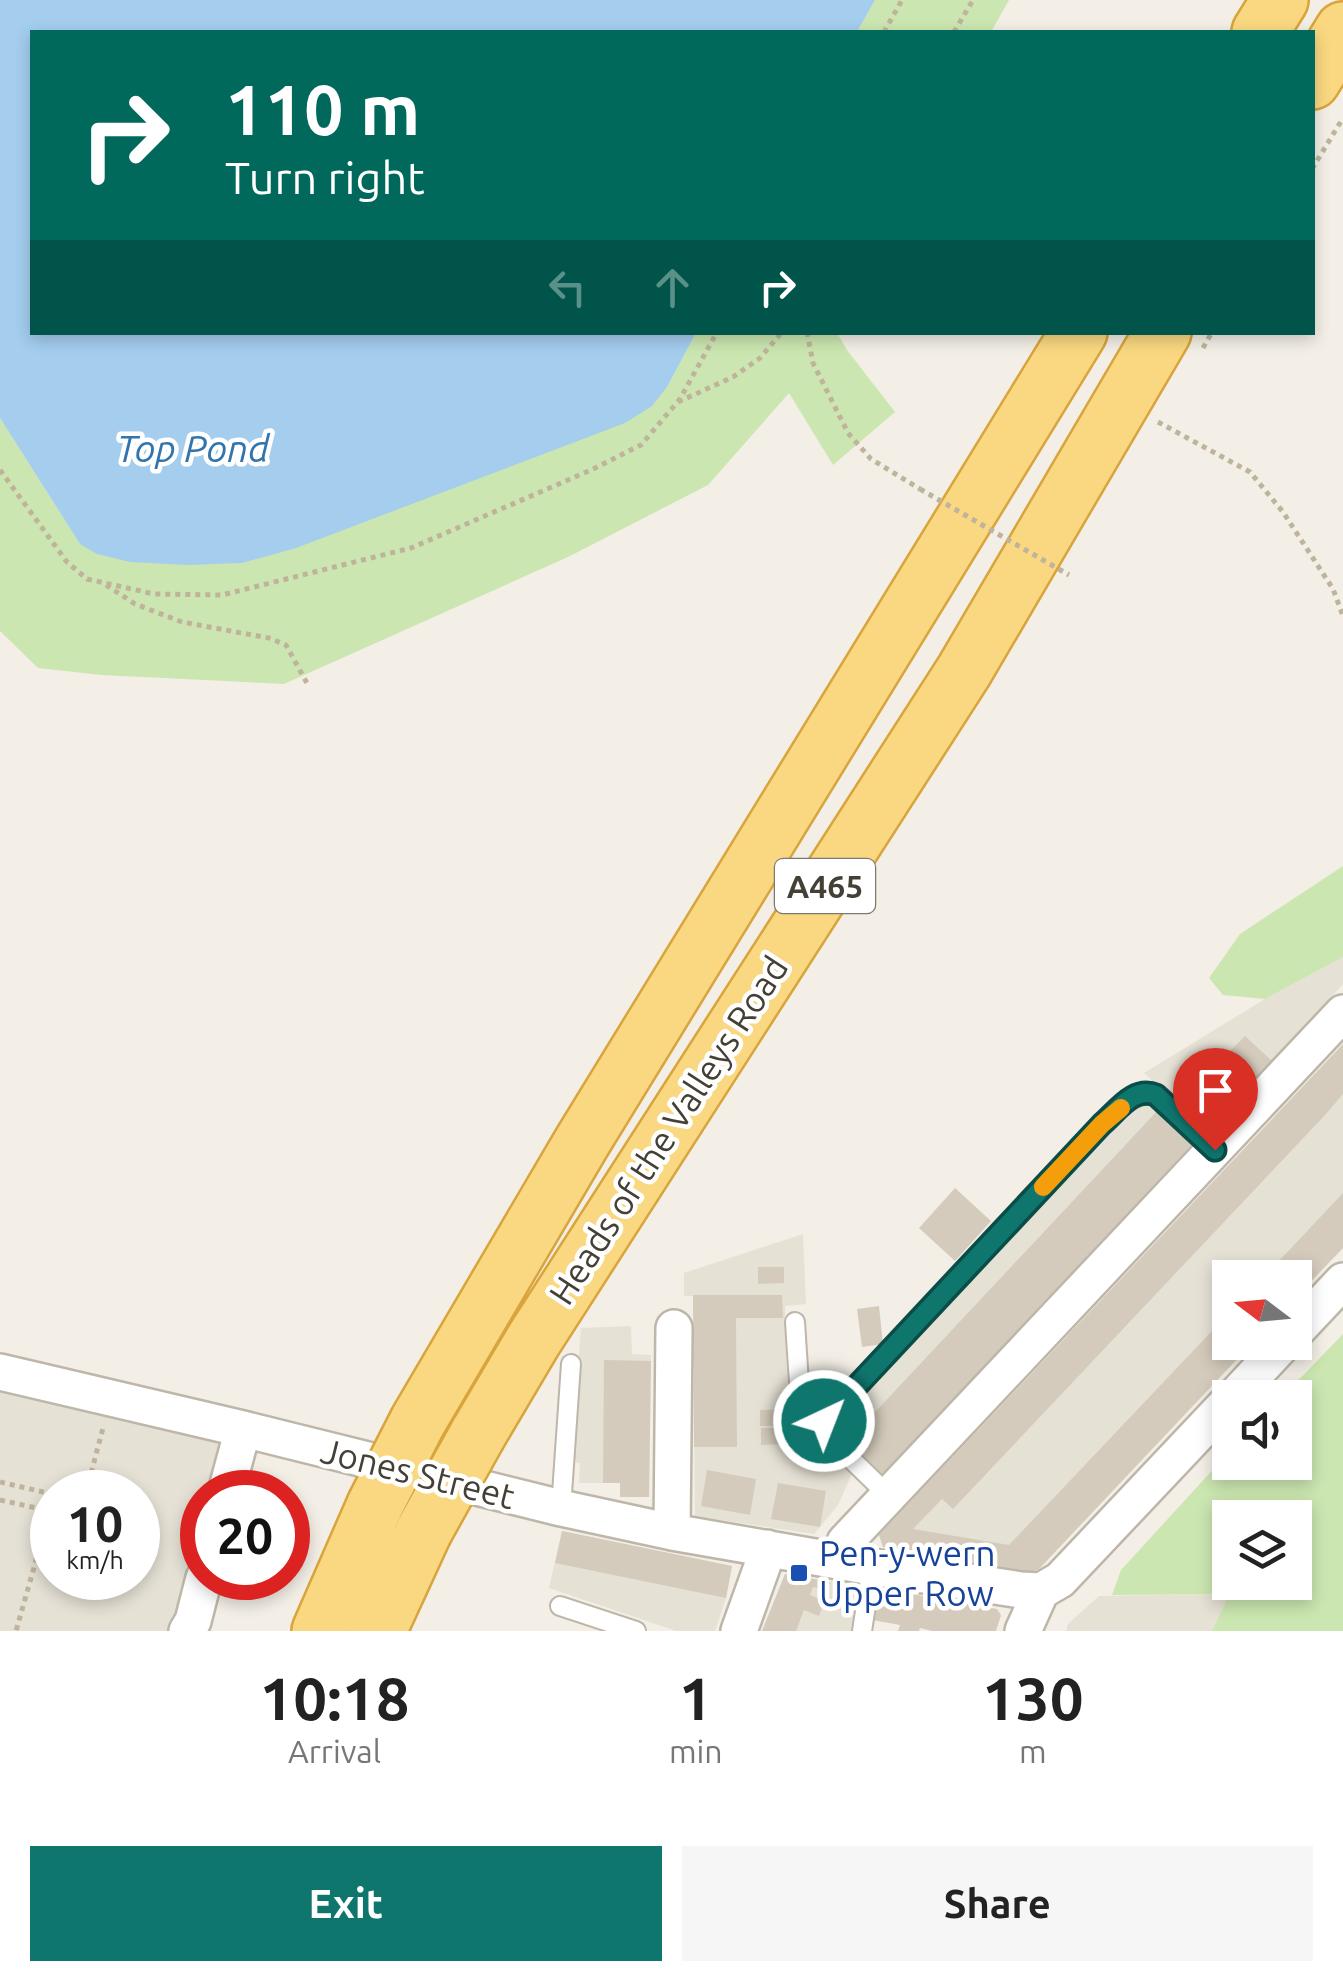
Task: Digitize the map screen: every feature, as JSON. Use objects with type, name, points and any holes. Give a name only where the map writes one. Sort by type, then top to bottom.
[{"type":"highway","points":[[1261,30],[1280,0]]},
{"type":"highway","points":[[1315,76],[1343,30]]},
{"type":"highway","name":"Heads of the Valleys Road","points":[[320,1631],[375,1504],[418,1421],[582,1142],[1077,335]]},
{"type":"highway","name":"Heads of the Valleys Road","points":[[378,1631],[424,1531],[532,1341],[964,671],[1161,335]]},
{"type":"street","points":[[856,1564],[844,1542],[1343,1013]]},
{"type":"street","points":[[1312,1314],[1343,1281]]},
{"type":"street","points":[[672,1532],[674,1328]]},
{"type":"street","points":[[1249,1380],[1268,1360]]},
{"type":"street","name":"Jones Street","points":[[0,1372],[672,1532],[1021,1590],[1041,1590]]},
{"type":"street","points":[[1022,1631],[1041,1590],[1060,1580],[1212,1419]]},
{"type":"street","points":[[232,1470],[242,1430]]},
{"type":"street","points":[[739,1631],[767,1548]]},
{"type":"street","points":[[186,1631],[198,1600]]},
{"type":"lane","points":[[795,1322],[802,1428],[818,1427],[1102,1124],[1138,1093],[1156,1095],[1215,1150]]},
{"type":"lane","points":[[561,1508],[571,1364]]},
{"type":"lane","points":[[818,1427],[888,1495]]},
{"type":"lane","points":[[856,1564],[862,1631]]},
{"type":"lane","points":[[560,1606],[636,1631]]},
{"type":"path","points":[[885,30],[902,0]]},
{"type":"path","points":[[955,30],[973,0]]},
{"type":"path","points":[[1315,164],[1340,129],[1343,118]]},
{"type":"path","points":[[0,470],[67,562],[87,580],[154,594],[222,595],[410,548],[641,445],[676,404],[715,335]]},
{"type":"path","points":[[676,404],[734,377],[760,358],[779,335]]},
{"type":"path","points":[[808,335],[813,363],[848,434],[871,458],[1070,575]]},
{"type":"path","points":[[1158,422],[1250,472],[1283,512],[1332,589],[1343,616]]},
{"type":"path","points":[[104,583],[135,604],[182,622],[269,638],[286,645],[308,685]]},
{"type":"path","points":[[92,1470],[100,1438]]},
{"type":"path","points":[[0,1482],[30,1489]]},
{"type":"path","points":[[0,1500],[50,1512],[16,1631]]},
{"type":"shaded area","points":[[1343,957],[1343,984],[1206,1131],[1144,1073],[1265,999]]},
{"type":"shaded area","points":[[1343,1044],[1343,1248],[1312,1280],[1312,1260],[1212,1260],[1212,1360],[1237,1360],[1218,1380],[1212,1380],[1212,1386],[1039,1569],[1031,1572],[883,1547],[879,1535]]},
{"type":"shaded area","points":[[1149,1100],[1194,1142],[882,1475],[830,1425],[1115,1121],[1132,1106]]},
{"type":"shaded area","points":[[803,1234],[806,1304],[785,1306],[789,1444],[830,1448],[853,1471],[838,1505],[814,1534],[695,1516],[693,1296],[684,1296],[684,1273]]},
{"type":"shaded area","points":[[631,1326],[632,1354],[651,1355],[649,1497],[620,1497],[620,1483],[579,1483],[580,1463],[571,1462],[581,1328]]},
{"type":"shaded area","points":[[0,1388],[228,1443],[221,1470],[180,1470],[180,1600],[191,1600],[174,1631],[0,1631]]},
{"type":"shaded area","points":[[562,1531],[732,1566],[715,1631],[676,1631],[549,1588]]},
{"type":"shaded area","points":[[785,1574],[860,1586],[853,1631],[762,1631]]},
{"type":"shaded area","points":[[1212,1594],[1212,1600],[1226,1600],[1212,1631],[1066,1631],[1068,1624],[1099,1596]]},
{"type":"green space","points":[[875,0],[1009,0],[992,30],[858,30]]},
{"type":"green space","points":[[695,335],[838,335],[895,412],[833,465],[789,393],[708,485],[568,557],[284,684],[38,668],[0,631],[0,418],[80,544],[667,387]]},
{"type":"green space","points":[[1343,866],[1343,957],[1265,999],[1223,995],[1209,978],[1240,934]]},
{"type":"green space","points":[[1343,1334],[1343,1631],[1212,1631],[1226,1600],[1312,1600],[1312,1500],[1212,1500],[1212,1594],[1112,1595],[1121,1570],[1212,1471],[1212,1480],[1312,1480],[1312,1380],[1298,1380]]},
{"type":"water","name":"Top Pond","points":[[0,0],[875,0],[858,30],[30,30],[30,335],[695,335],[667,387],[652,406],[625,423],[296,548],[242,563],[130,562],[97,554],[80,544],[0,418]]},
{"type":"building","points":[[1245,1036],[1273,1062],[1206,1131],[1178,1104]]},
{"type":"building","points":[[1343,1044],[1343,1094],[1326,1114],[953,1509],[942,1499],[913,1529],[1009,1545],[1212,1331],[1212,1360],[1236,1360],[1217,1380],[1212,1380],[1212,1385],[1039,1569],[1031,1572],[883,1547],[879,1535]]},
{"type":"building","points":[[1159,1109],[1194,1142],[882,1475],[847,1442]]},
{"type":"building","points":[[955,1188],[991,1221],[955,1261],[919,1228]]},
{"type":"building","points":[[1343,1193],[1343,1248],[1312,1280],[1312,1260],[1280,1260]]},
{"type":"building","points":[[758,1267],[784,1267],[784,1283],[758,1284]]},
{"type":"building","points":[[693,1295],[782,1295],[783,1318],[736,1318],[737,1447],[694,1447]]},
{"type":"building","points":[[879,1306],[883,1344],[862,1347],[857,1309]]},
{"type":"building","points":[[604,1360],[651,1361],[649,1497],[620,1497],[620,1483],[603,1483]]},
{"type":"building","points":[[788,1409],[789,1425],[760,1426],[760,1410]]},
{"type":"building","points":[[761,1428],[789,1428],[789,1444],[761,1445]]},
{"type":"building","points":[[707,1470],[756,1479],[750,1515],[701,1506]]},
{"type":"building","points":[[778,1483],[826,1491],[820,1527],[771,1519]]},
{"type":"building","points":[[562,1531],[732,1566],[726,1598],[555,1563]]},
{"type":"building","points":[[785,1574],[830,1582],[828,1590],[813,1587],[810,1595],[824,1601],[819,1616],[804,1610],[796,1631],[762,1631]]},
{"type":"building","points":[[877,1588],[997,1609],[1001,1615],[996,1631],[898,1631],[900,1625],[872,1620]]},
{"type":"slow traffic","points":[[1043,1187],[1121,1108]]},
{"type":"place","name":"Pen-y-wern Upper Row","points":[[799,1573]]},
{"type":"route","points":[[824,1421],[1102,1124],[1138,1093],[1156,1095],[1215,1150]]}]
